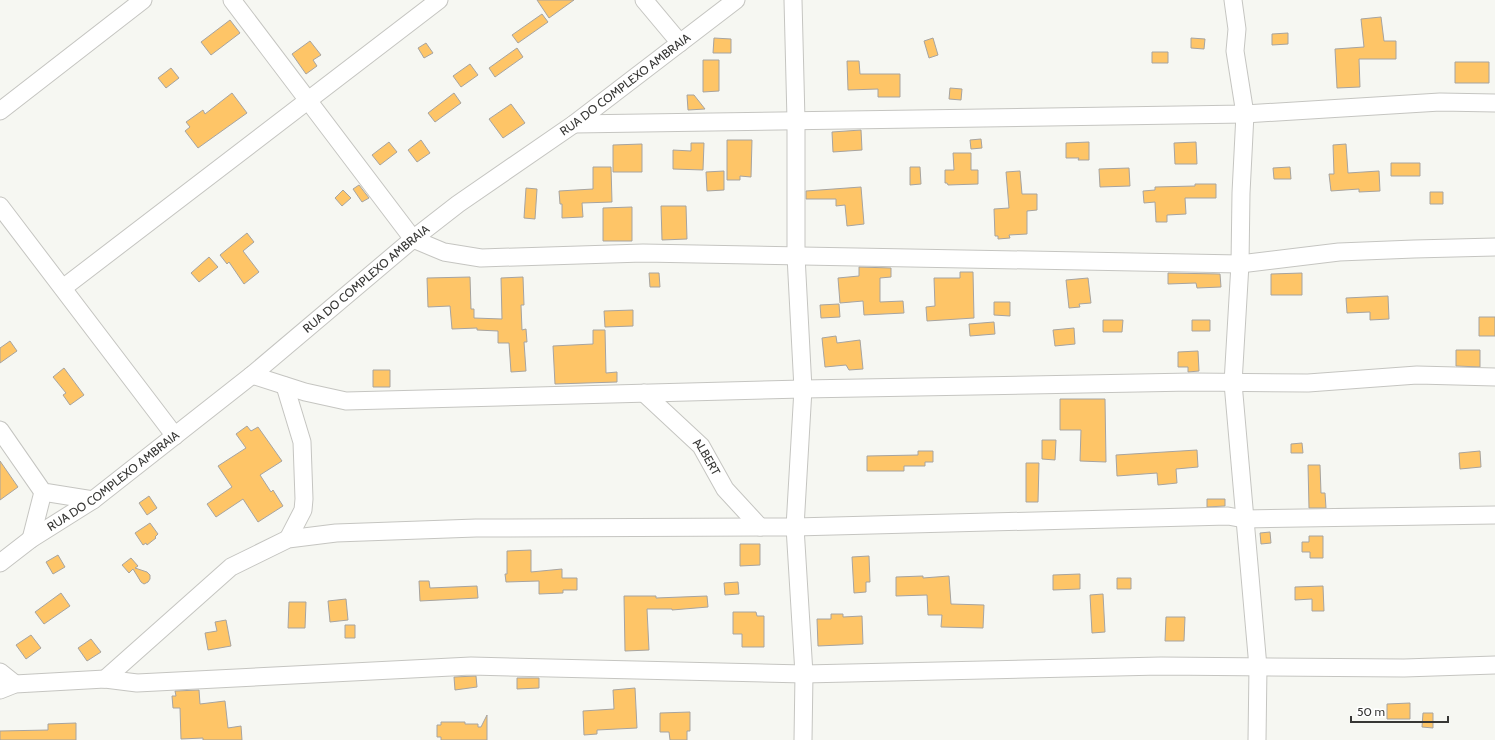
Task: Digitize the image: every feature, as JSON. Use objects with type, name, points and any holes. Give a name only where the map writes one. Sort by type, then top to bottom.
[{"type":"street","points":[[0,111],[143,0]]},
{"type":"street","points":[[232,0],[413,239],[444,252],[481,258],[643,253],[1240,264],[1338,252],[1414,248],[1495,247]]},
{"type":"street","points":[[64,288],[439,0]]},
{"type":"street","points":[[644,0],[680,43]]},
{"type":"street","name":"RUA DO COMPLEXO AMBRAIA","points":[[0,562],[93,500],[252,375],[413,239],[458,204],[574,124],[736,0]]},
{"type":"street","points":[[793,0],[796,120],[796,256],[803,389],[795,527],[804,674],[803,740]]},
{"type":"street","points":[[1233,0],[1237,30],[1235,51],[1245,114],[1241,193],[1240,264],[1233,383],[1258,667],[1257,740]]},
{"type":"street","points":[[574,124],[1245,114],[1440,102],[1495,104]]},
{"type":"street","points":[[0,206],[64,288],[175,436]]},
{"type":"street","points":[[252,375],[305,392],[346,401],[803,389],[1192,382],[1308,383],[1417,374],[1495,377]]},
{"type":"street","points":[[284,386],[302,442],[304,499],[303,510],[288,539]]},
{"type":"street","name":"ALBERT","points":[[644,393],[701,446],[725,489],[760,527]]},
{"type":"street","points":[[0,430],[43,492],[93,500]]},
{"type":"street","points":[[31,540],[43,492]]},
{"type":"street","points":[[104,679],[231,567],[288,539],[336,533],[476,528],[795,527],[1228,516],[1244,519],[1495,515]]},
{"type":"street","points":[[0,672],[8,687],[104,679],[137,683],[471,666],[804,674],[1105,667],[1404,668],[1495,665]]},
{"type":"building","points":[[537,0],[574,0],[549,18]]},
{"type":"building","points":[[542,14],[548,22],[518,43],[512,35]]},
{"type":"building","points":[[1381,17],[1384,41],[1396,41],[1396,59],[1359,59],[1360,87],[1337,88],[1335,49],[1364,47],[1361,19]]},
{"type":"building","points":[[230,20],[240,33],[211,55],[201,42]]},
{"type":"building","points":[[1288,33],[1288,44],[1272,45],[1272,34]]},
{"type":"building","points":[[714,38],[731,39],[731,53],[713,53]]},
{"type":"building","points":[[933,38],[938,55],[929,58],[924,41]]},
{"type":"building","points":[[1191,38],[1205,39],[1204,49],[1191,48]]},
{"type":"building","points":[[310,41],[321,55],[313,60],[317,66],[306,74],[292,54]]},
{"type":"building","points":[[426,43],[433,53],[424,58],[418,48]]},
{"type":"building","points":[[517,48],[523,57],[495,77],[489,68]]},
{"type":"building","points":[[1152,52],[1168,52],[1168,63],[1152,63]]},
{"type":"building","points":[[703,60],[719,60],[719,91],[703,92]]},
{"type":"building","points":[[847,61],[859,61],[860,74],[900,74],[900,97],[878,97],[878,89],[848,90]]},
{"type":"building","points":[[1455,62],[1489,62],[1489,83],[1455,83]]},
{"type":"building","points":[[470,64],[478,75],[461,87],[453,76]]},
{"type":"building","points":[[171,68],[179,78],[166,88],[158,78]]},
{"type":"building","points":[[950,88],[962,89],[961,100],[949,99]]},
{"type":"building","points":[[232,93],[247,113],[198,148],[185,131],[190,127],[186,122],[203,110],[205,114]]},
{"type":"building","points":[[454,93],[461,103],[435,122],[428,113]]},
{"type":"building","points":[[687,95],[694,95],[705,109],[688,110]]},
{"type":"building","points":[[511,104],[525,123],[503,138],[489,119]]},
{"type":"building","points":[[861,130],[862,150],[833,152],[832,132]]},
{"type":"building","points":[[981,139],[982,148],[971,149],[970,140]]},
{"type":"building","points":[[421,140],[430,153],[417,162],[408,150]]},
{"type":"building","points":[[727,140],[752,140],[751,177],[740,176],[740,180],[727,180]]},
{"type":"building","points":[[389,142],[397,152],[380,165],[372,155]]},
{"type":"building","points":[[1089,142],[1089,160],[1066,158],[1066,143]]},
{"type":"building","points":[[1196,142],[1197,164],[1175,164],[1174,143]]},
{"type":"building","points":[[691,143],[704,143],[703,170],[673,169],[673,150],[691,151]]},
{"type":"building","points":[[642,144],[642,172],[613,172],[613,145]]},
{"type":"building","points":[[1346,144],[1348,173],[1379,171],[1380,191],[1359,192],[1359,189],[1331,191],[1329,174],[1334,174],[1333,145]]},
{"type":"building","points":[[953,153],[971,153],[971,170],[978,170],[978,184],[948,185],[945,183],[945,170],[954,170]]},
{"type":"building","points":[[1391,163],[1420,163],[1420,176],[1391,176]]},
{"type":"building","points":[[593,167],[611,167],[612,202],[582,203],[583,217],[562,218],[562,204],[560,204],[559,191],[593,189]]},
{"type":"building","points":[[910,167],[920,167],[921,184],[910,185]]},
{"type":"building","points":[[1290,167],[1291,179],[1274,179],[1273,168]]},
{"type":"building","points":[[1129,168],[1130,186],[1100,187],[1099,169]]},
{"type":"building","points":[[724,171],[724,190],[707,191],[706,172]]},
{"type":"building","points":[[1020,171],[1022,194],[1037,194],[1037,210],[1027,211],[1027,234],[1009,235],[1010,238],[998,239],[998,236],[995,236],[994,209],[1009,208],[1006,172]]},
{"type":"building","points":[[1195,184],[1216,184],[1216,198],[1185,198],[1186,214],[1167,215],[1167,222],[1156,222],[1155,202],[1144,203],[1143,191],[1155,190],[1155,187],[1195,186]]},
{"type":"building","points":[[359,185],[369,198],[362,202],[353,189]]},
{"type":"building","points":[[861,187],[864,224],[847,226],[845,205],[836,206],[836,199],[806,199],[806,191]]},
{"type":"building","points":[[526,188],[537,189],[535,219],[524,218]]},
{"type":"building","points":[[343,190],[351,198],[342,206],[335,198]]},
{"type":"building","points":[[1430,192],[1443,192],[1443,204],[1430,204]]},
{"type":"building","points":[[661,206],[686,206],[687,239],[662,240]]},
{"type":"building","points":[[632,207],[632,241],[603,241],[603,208]]},
{"type":"building","points":[[247,233],[254,242],[243,251],[259,272],[244,284],[229,262],[227,264],[220,255]]},
{"type":"building","points":[[209,257],[218,267],[199,282],[191,273]]},
{"type":"building","points":[[859,267],[891,268],[891,277],[880,278],[880,302],[903,301],[904,313],[864,315],[863,301],[840,303],[838,278],[859,276]]},
{"type":"building","points":[[960,272],[973,272],[974,318],[927,321],[926,307],[935,306],[934,278],[960,278]]},
{"type":"building","points":[[649,273],[659,273],[660,287],[650,287]]},
{"type":"building","points":[[1168,273],[1220,274],[1221,287],[1197,288],[1196,283],[1168,284]]},
{"type":"building","points":[[1302,273],[1302,295],[1271,295],[1271,274]]},
{"type":"building","points":[[470,277],[471,309],[474,309],[474,318],[502,319],[501,278],[523,277],[524,305],[521,305],[522,330],[526,329],[527,342],[524,342],[526,371],[511,372],[509,343],[498,343],[498,331],[477,330],[477,328],[452,329],[450,306],[428,307],[427,278]]},
{"type":"building","points":[[1088,278],[1091,303],[1079,304],[1080,307],[1069,308],[1066,280]]},
{"type":"building","points":[[1388,296],[1389,319],[1370,320],[1370,312],[1347,313],[1346,298]]},
{"type":"building","points":[[994,302],[1010,302],[1010,316],[994,315]]},
{"type":"building","points":[[839,304],[840,317],[821,318],[820,305]]},
{"type":"building","points":[[633,310],[633,326],[605,327],[604,311]]},
{"type":"building","points":[[1479,317],[1495,317],[1495,336],[1479,336]]},
{"type":"building","points":[[1103,320],[1123,320],[1122,332],[1103,332]]},
{"type":"building","points":[[1192,320],[1210,320],[1210,331],[1192,331]]},
{"type":"building","points":[[994,322],[995,334],[970,336],[969,324]]},
{"type":"building","points":[[1074,328],[1075,344],[1055,346],[1053,330]]},
{"type":"building","points":[[593,330],[605,330],[606,373],[617,372],[617,382],[555,384],[553,346],[593,344]]},
{"type":"building","points":[[836,336],[837,343],[860,340],[863,369],[849,370],[846,365],[825,367],[822,338]]},
{"type":"building","points":[[10,341],[17,351],[0,363],[0,348]]},
{"type":"building","points":[[1456,350],[1480,350],[1480,367],[1456,366]]},
{"type":"building","points":[[1198,351],[1199,371],[1188,372],[1188,367],[1178,367],[1178,352]]},
{"type":"building","points":[[64,368],[84,395],[70,405],[63,395],[66,393],[53,377]]},
{"type":"building","points":[[373,370],[390,370],[390,387],[373,387]]},
{"type":"building","points":[[1060,399],[1105,399],[1106,462],[1080,461],[1081,430],[1060,430]]},
{"type":"building","points":[[247,426],[251,431],[258,427],[282,461],[260,475],[271,492],[273,490],[283,506],[258,522],[243,499],[216,517],[207,504],[232,487],[218,466],[246,448],[236,434]]},
{"type":"building","points":[[1042,440],[1056,440],[1055,460],[1042,459]]},
{"type":"building","points":[[1302,443],[1303,453],[1291,453],[1291,444]]},
{"type":"building","points":[[1197,450],[1198,467],[1176,469],[1177,483],[1158,485],[1157,473],[1117,476],[1116,455]]},
{"type":"building","points":[[918,451],[933,451],[933,462],[925,462],[925,466],[904,466],[904,471],[867,471],[867,456],[918,455]]},
{"type":"building","points":[[1480,451],[1481,467],[1460,469],[1459,453]]},
{"type":"building","points":[[0,461],[18,487],[0,500]]},
{"type":"building","points":[[1026,463],[1039,463],[1038,502],[1026,502]]},
{"type":"building","points":[[1308,465],[1320,465],[1321,493],[1325,493],[1326,508],[1309,508]]},
{"type":"building","points":[[149,496],[157,508],[147,515],[139,503]]},
{"type":"building","points":[[1207,499],[1225,499],[1225,506],[1207,507]]},
{"type":"building","points":[[150,523],[158,534],[155,537],[156,538],[147,545],[146,543],[143,545],[135,533]]},
{"type":"building","points":[[1270,532],[1271,543],[1261,544],[1260,533]]},
{"type":"building","points":[[1309,536],[1323,536],[1323,558],[1310,558],[1310,552],[1302,552],[1302,542],[1309,542]]},
{"type":"building","points":[[740,544],[760,544],[760,565],[740,566]]},
{"type":"building","points":[[531,550],[531,572],[562,569],[562,578],[577,578],[577,590],[563,590],[563,593],[539,594],[539,581],[506,582],[505,574],[507,574],[507,551]]},
{"type":"building","points":[[58,555],[65,567],[53,574],[46,562]]},
{"type":"building","points":[[869,556],[870,582],[866,582],[866,592],[854,593],[852,557]]},
{"type":"building","points":[[131,558],[138,566],[135,568],[147,572],[150,575],[148,582],[144,584],[141,582],[133,569],[129,573],[122,565]]},
{"type":"building","points":[[1080,574],[1080,589],[1053,590],[1053,575]]},
{"type":"building","points":[[923,576],[923,578],[949,576],[951,604],[984,605],[983,628],[941,627],[942,615],[928,615],[927,595],[896,596],[896,577]]},
{"type":"building","points":[[1117,578],[1131,578],[1131,589],[1117,589]]},
{"type":"building","points":[[419,581],[429,581],[430,588],[477,586],[478,598],[420,601]]},
{"type":"building","points":[[738,582],[739,594],[725,595],[724,583]]},
{"type":"building","points":[[1323,586],[1324,611],[1312,611],[1312,599],[1295,600],[1295,587]]},
{"type":"building","points":[[61,593],[70,606],[44,624],[35,612]]},
{"type":"building","points":[[1103,594],[1105,632],[1092,633],[1090,595]]},
{"type":"building","points":[[624,596],[656,596],[656,598],[707,596],[708,607],[672,610],[647,609],[649,650],[625,651]]},
{"type":"building","points":[[346,599],[348,620],[330,622],[328,601]]},
{"type":"building","points":[[289,602],[306,602],[305,628],[288,628]]},
{"type":"building","points":[[733,612],[756,612],[757,616],[764,616],[764,647],[742,647],[742,634],[733,634]]},
{"type":"building","points":[[831,614],[843,614],[843,617],[862,616],[863,644],[818,646],[817,619],[831,619]]},
{"type":"building","points":[[1166,617],[1185,617],[1184,641],[1165,641]]},
{"type":"building","points":[[226,620],[231,646],[208,650],[205,633],[217,631],[215,622]]},
{"type":"building","points":[[345,625],[355,625],[355,638],[345,638]]},
{"type":"building","points":[[31,635],[41,648],[26,659],[16,645]]},
{"type":"building","points":[[91,639],[101,652],[87,661],[78,648]]},
{"type":"building","points":[[476,676],[477,687],[455,690],[454,677]]},
{"type":"building","points":[[517,678],[539,678],[539,688],[517,689]]},
{"type":"building","points":[[635,688],[637,728],[597,730],[597,734],[584,735],[583,711],[614,709],[613,690]]},
{"type":"building","points":[[199,690],[200,704],[225,701],[228,728],[241,726],[242,740],[203,740],[203,738],[181,739],[180,708],[173,708],[172,696],[176,696],[175,691]]},
{"type":"building","points":[[1410,703],[1410,719],[1387,719],[1387,704]]},
{"type":"building","points":[[690,712],[690,731],[687,731],[687,740],[670,740],[669,732],[660,732],[660,713]]},
{"type":"building","points":[[1423,713],[1433,713],[1433,728],[1422,727]]},
{"type":"building","points":[[487,715],[487,740],[441,740],[441,737],[437,737],[437,725],[441,725],[441,722],[465,722],[465,724],[478,724],[478,727],[481,727]]},
{"type":"building","points":[[76,723],[76,740],[0,740],[0,731],[48,730],[48,724]]}]
